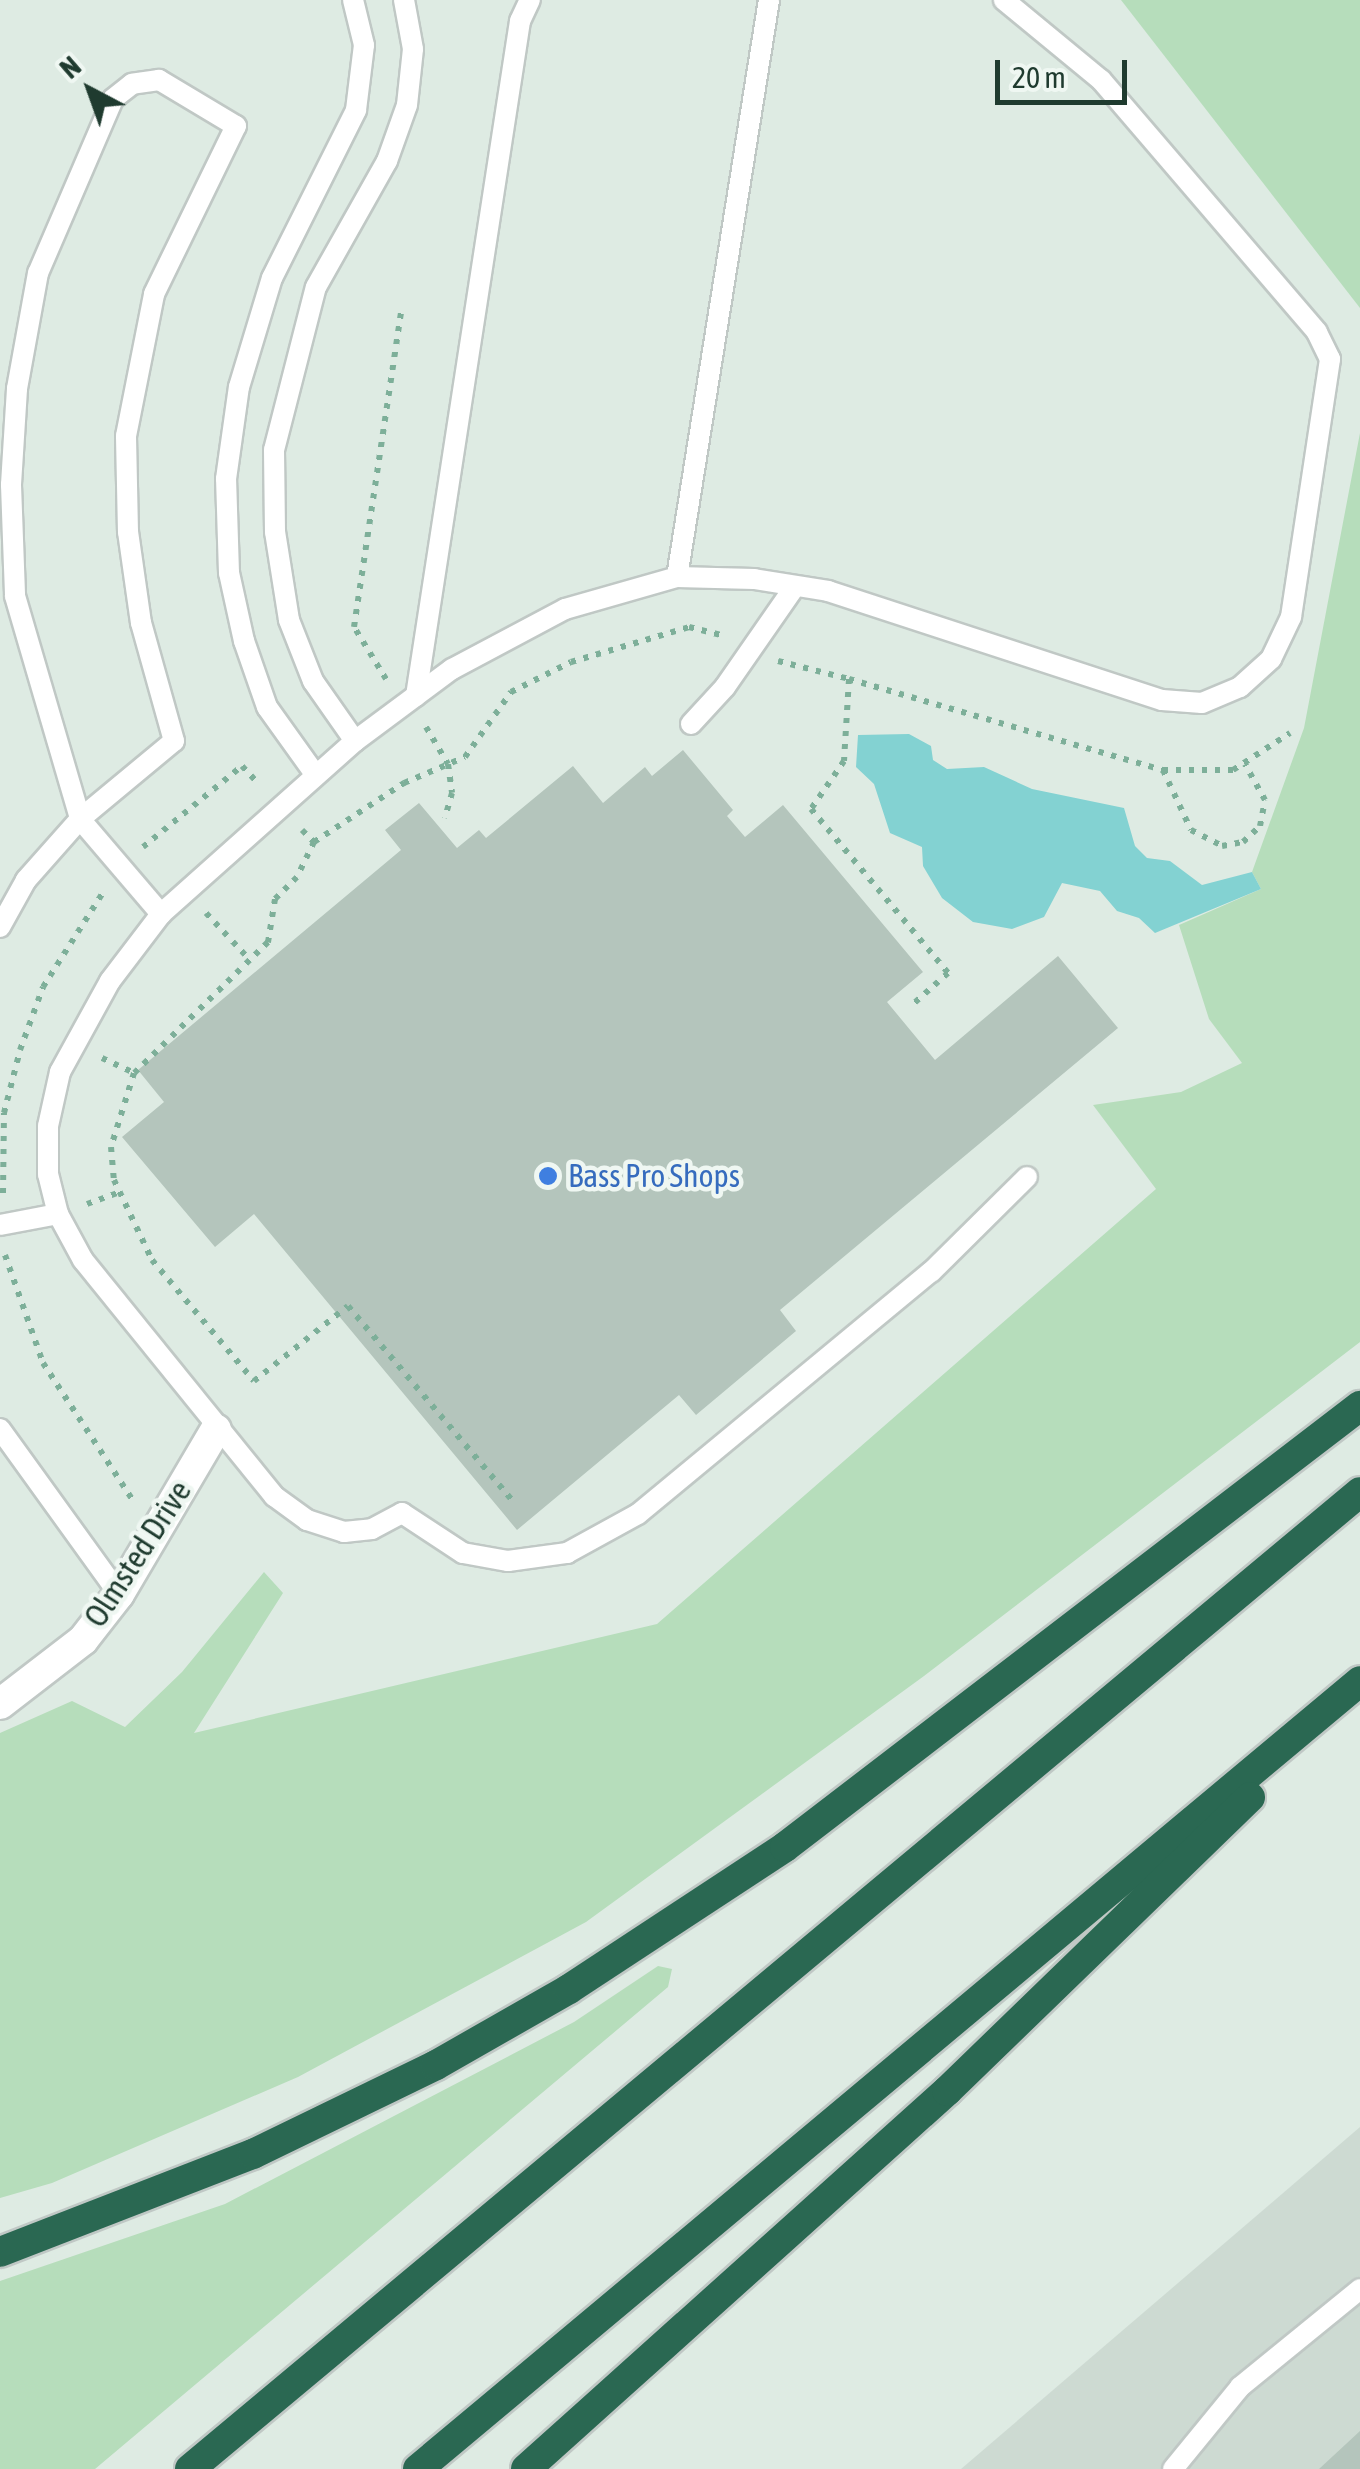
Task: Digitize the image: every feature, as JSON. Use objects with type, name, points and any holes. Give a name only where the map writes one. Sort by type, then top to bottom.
[{"type":"highway","points":[[0,2252],[254,2154],[436,2065],[602,1969],[785,1847],[1360,1406]]},
{"type":"highway","points":[[190,2469],[1360,1492]]},
{"type":"highway","points":[[418,2469],[1360,1682]]},
{"type":"highway","points":[[526,2469],[947,2091],[1360,1690]]},
{"type":"street","name":"Olmsted Drive","points":[[0,1704],[83,1640],[119,1594],[216,1428]]},
{"type":"lane","points":[[315,774],[267,707],[244,641],[229,573],[226,480],[239,387],[272,278],[356,110],[364,45],[353,0]]},
{"type":"lane","points":[[355,741],[313,681],[289,620],[276,532],[274,450],[316,288],[388,162],[408,105],[413,49],[404,0]]},
{"type":"lane","points":[[411,700],[520,21],[530,0]]},
{"type":"lane","points":[[676,577],[768,0]]},
{"type":"lane","points":[[1004,0],[1100,80],[1318,332],[1330,360],[1331,386],[1291,617],[1271,659],[1240,687],[1202,703],[1162,700],[828,591],[793,589],[754,578],[676,577],[565,610],[411,700],[355,741],[161,914],[110,981],[60,1072],[48,1174],[58,1214],[83,1260],[274,1496],[307,1520],[344,1532],[372,1529],[402,1513],[463,1553],[508,1561],[567,1553],[638,1514],[944,1261],[1026,1177]]},
{"type":"lane","points":[[0,927],[26,880],[80,820],[174,740],[141,623],[128,532],[126,436],[154,294],[236,126],[159,80],[132,84],[114,100],[73,180],[38,273],[17,389],[11,485],[16,596],[80,820],[161,914]]},
{"type":"lane","points":[[691,724],[793,589]]},
{"type":"lane","points":[[2,1224],[58,1214]]},
{"type":"lane","points":[[0,1429],[119,1594]]},
{"type":"lane","points":[[1173,2469],[1240,2387],[1360,2289]]},
{"type":"path","points":[[402,307],[354,628],[364,652],[411,700],[448,764],[452,793],[445,818]]},
{"type":"path","points":[[511,1499],[348,1306],[254,1381],[152,1260],[126,1216],[111,1147],[134,1073],[268,942],[275,898],[297,878],[314,842],[404,783],[465,757],[511,692],[571,662],[689,627],[752,648],[798,671],[849,679],[1163,770],[1197,774],[1245,764],[1290,733]]},
{"type":"path","points":[[849,679],[844,761],[811,810],[948,973],[913,1004]]},
{"type":"path","points":[[1163,770],[1192,830],[1222,846],[1243,842],[1260,826],[1266,800],[1245,764]]},
{"type":"path","points":[[156,1533],[43,1363],[18,1302],[2,1224],[4,1113],[20,1050],[43,986],[82,917],[148,841],[242,766],[314,842]]},
{"type":"path","points":[[186,891],[250,960]]},
{"type":"shaded area","points":[[1360,2127],[1360,2469],[961,2469]]},
{"type":"green space","points":[[1121,0],[1360,0],[1360,308]]},
{"type":"green space","points":[[1360,433],[1360,1342],[924,1676],[586,1922],[298,2077],[52,2183],[0,2198],[0,1733],[72,1701],[125,1727],[182,1672],[264,1572],[283,1593],[194,1733],[657,1624],[1156,1189],[1093,1105],[1181,1092],[1242,1063],[1209,1019],[1179,925],[1261,889],[1252,872],[1304,728]]},
{"type":"green space","points":[[658,1966],[672,1969],[668,1987],[95,2469],[0,2469],[0,2281],[225,2204],[574,2022]]},
{"type":"water","points":[[909,734],[931,746],[933,760],[947,769],[984,767],[1032,789],[1124,808],[1135,846],[1147,858],[1170,861],[1202,885],[1252,872],[1261,889],[1155,933],[1139,918],[1117,911],[1100,891],[1062,883],[1044,917],[1012,929],[973,922],[942,898],[923,866],[922,847],[890,833],[874,784],[856,767],[858,735]]},
{"type":"building","name":"Bass Pro Shops","points":[[683,750],[733,810],[727,816],[745,837],[783,805],[923,972],[887,1002],[935,1060],[1058,956],[1118,1028],[780,1310],[796,1331],[696,1415],[679,1395],[517,1530],[254,1214],[215,1247],[122,1137],[164,1102],[138,1070],[401,850],[385,830],[419,803],[457,848],[479,830],[486,838],[573,766],[603,803],[645,767],[652,776]]},
{"type":"building","points":[[1360,2431],[1360,2469],[1319,2469]]},
{"type":"place","name":"Bass Pro Shops","points":[[548,1176]]}]
